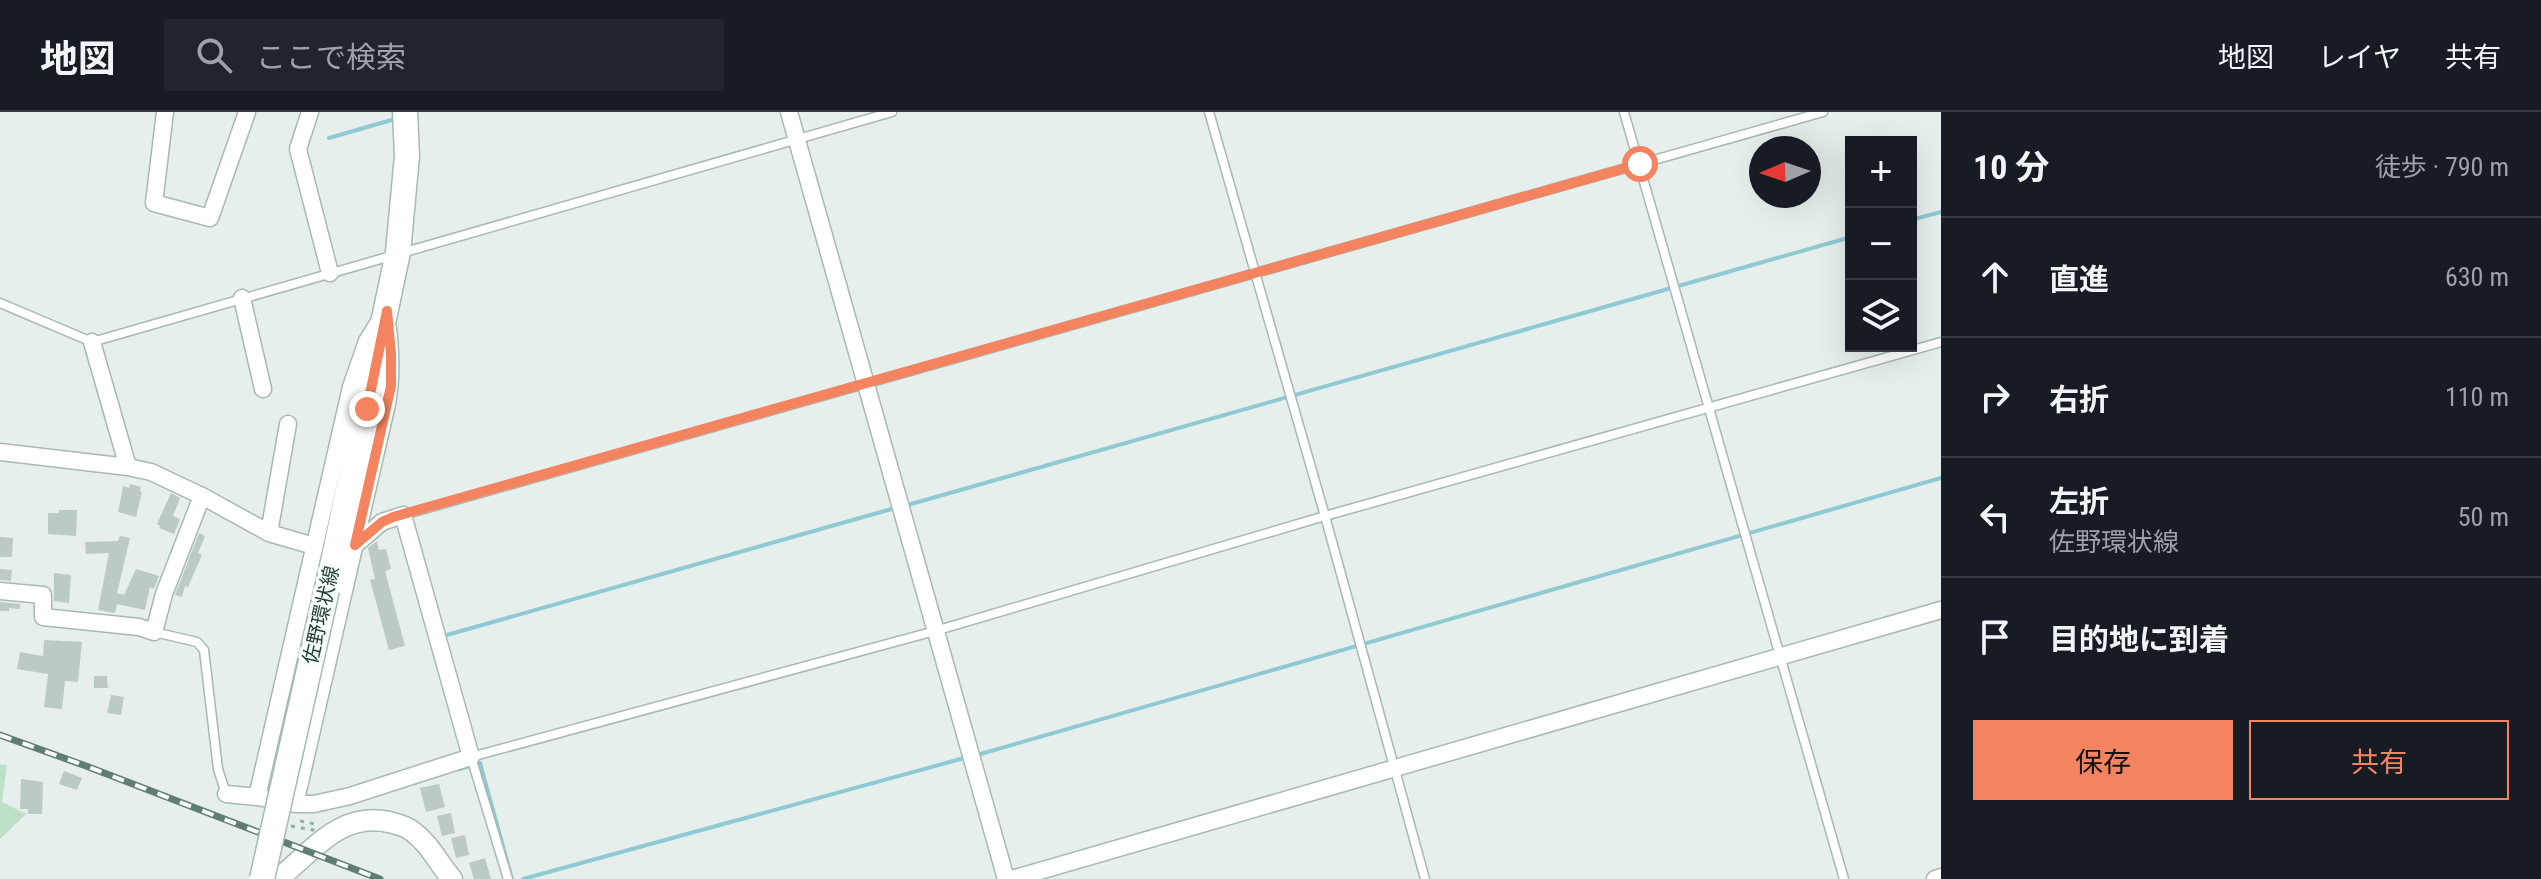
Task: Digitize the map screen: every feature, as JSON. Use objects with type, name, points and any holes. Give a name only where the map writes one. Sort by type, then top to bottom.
[{"type":"main road","name":"佐野環状線","points":[[262,879],[398,252],[407,156],[405,112]]},
{"type":"street","points":[[165,112],[154,203],[210,218],[247,112]]},
{"type":"street","points":[[310,112],[298,149],[330,273]]},
{"type":"street","points":[[789,112],[1006,879]]},
{"type":"street","points":[[242,298],[263,389]]},
{"type":"street","points":[[257,797],[351,387],[367,341],[387,311]]},
{"type":"street","points":[[290,811],[391,386],[387,311]]},
{"type":"street","points":[[92,342],[128,467]]},
{"type":"street","points":[[269,533],[288,424]]},
{"type":"street","points":[[0,452],[151,472],[269,533],[317,546]]},
{"type":"street","points":[[0,591],[43,595],[43,617],[139,627],[154,632],[164,594],[202,496]]},
{"type":"street","points":[[226,794],[257,797],[290,811],[350,796],[471,757],[403,515],[382,522],[351,547]]},
{"type":"street","points":[[1012,879],[1941,610]]},
{"type":"street","points":[[350,796],[356,820]]},
{"type":"street","points":[[279,879],[321,842],[356,820],[379,820],[410,828],[431,849],[452,879]]},
{"type":"lane","points":[[0,303],[92,342],[892,112]]},
{"type":"lane","points":[[1209,112],[1425,879]]},
{"type":"lane","points":[[1624,112],[1844,879]]},
{"type":"lane","points":[[403,515],[1823,112]]},
{"type":"lane","points":[[508,879],[471,757],[935,631],[1325,516],[1941,342]]},
{"type":"lane","points":[[154,632],[197,642],[204,650],[218,769],[226,794]]},
{"type":"lane","points":[[291,653],[326,663]]},
{"type":"path","points":[[290,811],[315,824],[313,830],[291,826]]},
{"type":"green space","points":[[0,764],[7,765],[2,802],[26,814],[0,839]]},
{"type":"building","points":[[130,484],[141,487],[142,492],[136,517],[118,512],[123,486],[129,488]]},
{"type":"building","points":[[171,493],[180,498],[173,516],[180,519],[174,534],[159,528],[157,524]]},
{"type":"building","points":[[59,510],[77,510],[76,536],[48,534],[48,513],[59,513]]},
{"type":"building","points":[[199,533],[205,536],[198,553],[202,555],[182,597],[175,595]]},
{"type":"building","points":[[120,536],[130,538],[117,593],[124,595],[136,569],[159,576],[154,589],[150,587],[145,610],[117,604],[115,613],[98,610],[109,553],[86,554],[85,542],[118,541]]},
{"type":"building","points":[[0,537],[13,538],[12,557],[0,557]]},
{"type":"building","points":[[377,541],[379,550],[386,549],[391,569],[385,571],[405,646],[389,650],[370,580],[375,579],[368,548]]},
{"type":"building","points":[[0,569],[12,570],[11,581],[0,580]]},
{"type":"building","points":[[54,573],[71,575],[69,603],[54,601]]},
{"type":"building","points":[[0,602],[20,604],[20,609],[0,611]]},
{"type":"building","points":[[44,640],[82,642],[78,682],[65,681],[62,709],[44,707],[48,674],[17,669],[20,652],[43,656]]},
{"type":"building","points":[[94,676],[107,676],[108,688],[94,688]]},
{"type":"building","points":[[111,695],[124,697],[121,715],[107,713]]},
{"type":"building","points":[[64,771],[82,778],[77,790],[59,784]]},
{"type":"building","points":[[21,779],[43,782],[42,814],[28,814],[28,809],[20,809]]},
{"type":"building","points":[[439,784],[445,807],[426,812],[420,788]]},
{"type":"building","points":[[451,813],[455,833],[442,836],[437,816]]},
{"type":"building","points":[[465,835],[469,855],[456,858],[451,838]]},
{"type":"building","points":[[485,858],[491,879],[474,879],[469,863]]},
{"type":"waterway","points":[[329,138],[395,119]]},
{"type":"waterway","points":[[1917,218],[1941,212]]},
{"type":"waterway","points":[[904,506],[1845,239]]},
{"type":"waterway","points":[[977,755],[1941,478]]},
{"type":"waterway","points":[[447,635],[895,508]]},
{"type":"waterway","points":[[523,879],[968,757]]},
{"type":"waterway","points":[[460,769],[480,763],[512,879]]},
{"type":"railway","points":[[0,735],[380,879]]},
{"type":"route","points":[[367,409],[387,311],[391,386],[355,545],[382,522],[393,517],[1640,164]]}]
